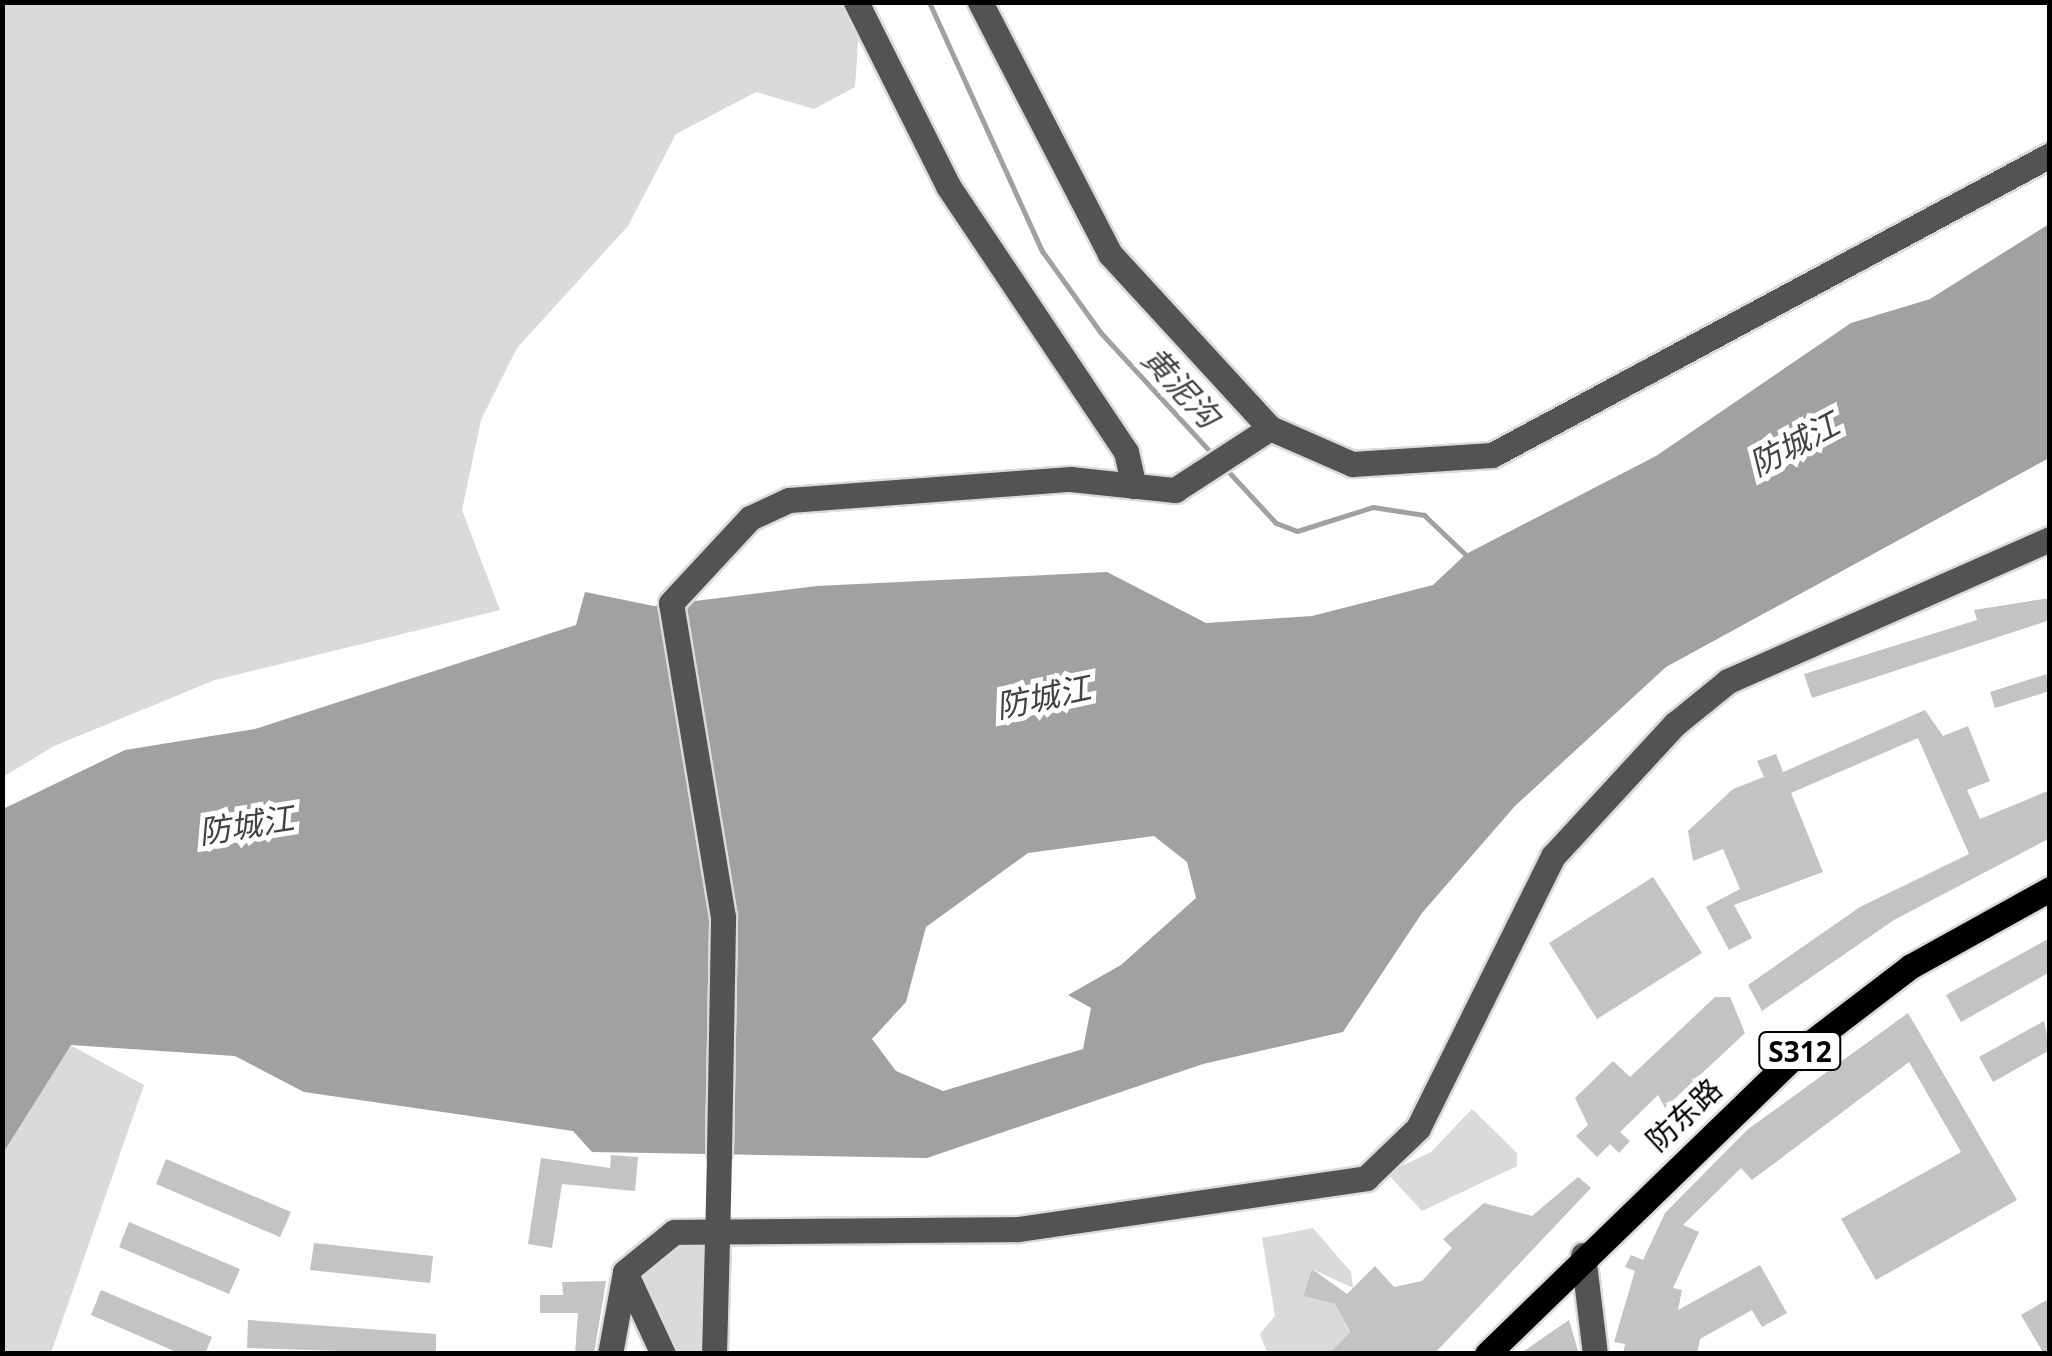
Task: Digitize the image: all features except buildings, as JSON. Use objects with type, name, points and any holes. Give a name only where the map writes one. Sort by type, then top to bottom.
[{"type":"main road","name":"防东路","points":[[1487,1354],[1583,1255],[1801,1050],[1912,966],[2050,889]]},
{"type":"street","points":[[856,2],[948,186],[1126,452],[1134,486]]},
{"type":"street","points":[[980,2],[1110,254],[1270,428],[1369,466],[1492,455],[2050,155]]},
{"type":"street","points":[[714,1354],[724,917],[671,603],[750,518],[789,500],[1070,479],[1176,490],[1270,428]]},
{"type":"street","points":[[610,1354],[625,1272],[674,1232],[1018,1229],[1366,1178],[1418,1128],[1553,856],[1674,724],[1728,681],[2050,539]]},
{"type":"street","points":[[1583,1255],[1595,1354]]},
{"type":"street","points":[[625,1272],[664,1354]]},
{"type":"shaded area","points":[[3,3],[861,3],[855,87],[814,109],[756,92],[676,134],[628,226],[517,348],[481,420],[462,510],[500,610],[215,680],[54,746],[3,777]]},
{"type":"shaded area","points":[[70,1045],[144,1085],[51,1353],[3,1353],[2,1153]]},
{"type":"shaded area","points":[[1472,1109],[1517,1153],[1517,1166],[1422,1211],[1387,1173],[1431,1152]]},
{"type":"shaded area","points":[[1313,1228],[1351,1272],[1353,1288],[1312,1269],[1303,1296],[1335,1304],[1359,1351],[1267,1353],[1260,1334],[1275,1316],[1262,1238]]},
{"type":"shaded area","points":[[686,1243],[707,1243],[705,1353],[672,1353],[634,1277]]},
{"type":"water","name":"防城江","points":[[2049,224],[2049,458],[1666,667],[1515,806],[1422,913],[1343,1032],[1203,1064],[927,1158],[592,1152],[573,1131],[304,1092],[235,1056],[71,1045],[3,1153],[3,809],[125,750],[255,729],[576,625],[585,592],[654,606],[817,586],[1107,572],[1206,623],[1312,616],[1433,585],[1466,554],[1656,456],[1851,323],[1930,299]],"holes":[[[1154,836],[1187,862],[1196,898],[1121,965],[1068,995],[1091,1008],[1083,1049],[943,1091],[896,1071],[872,1039],[906,1002],[926,927],[1028,853]]]},
{"type":"waterway","name":"黄泥沟","points":[[929,2],[1042,251],[1101,333],[1214,456]]},
{"type":"waterway","name":"黄泥沟","points":[[1225,468],[1276,523],[1297,531],[1373,507],[1424,515],[1467,556]]}]
